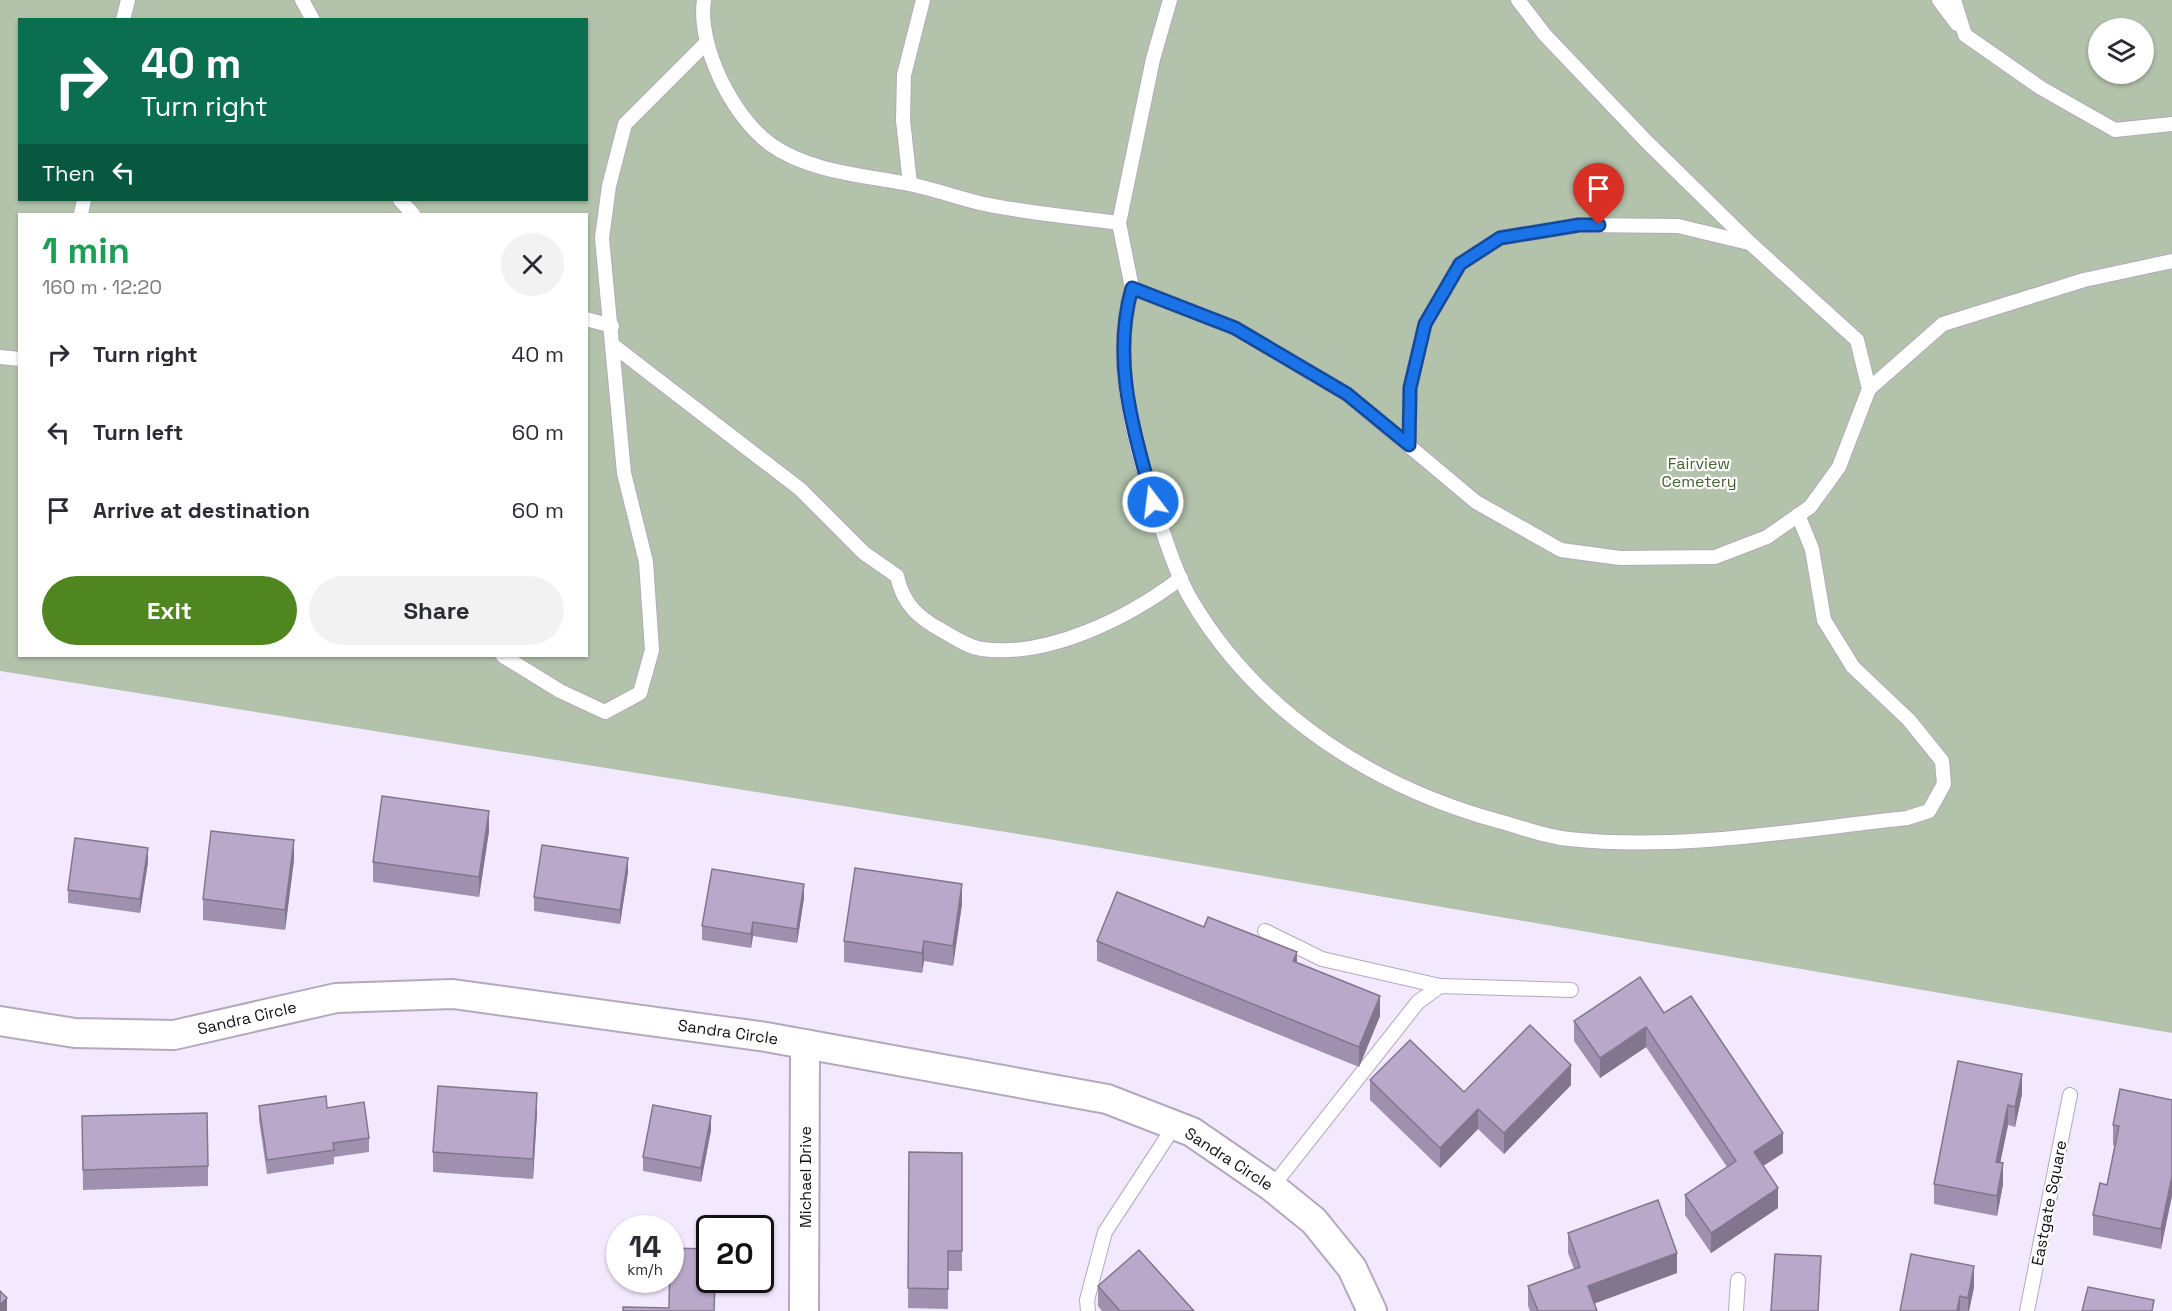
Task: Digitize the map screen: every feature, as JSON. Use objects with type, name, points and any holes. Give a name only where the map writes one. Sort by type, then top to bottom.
[{"type":"street","name":"Sandra Circle","points":[[0,1021],[75,1033],[174,1035],[336,998],[453,994],[805,1044],[1107,1099],[1192,1132],[1272,1187],[1314,1221],[1352,1268],[1372,1311]]},
{"type":"street","name":"Michael Drive","points":[[804,1311],[805,1044]]},
{"type":"lane","points":[[124,18],[128,0]]},
{"type":"lane","points":[[302,0],[312,18]]},
{"type":"lane","points":[[704,0],[705,44],[744,119],[770,144],[807,162],[861,177],[909,184],[984,204],[1119,223]]},
{"type":"lane","points":[[909,184],[903,120],[904,75],[923,0]]},
{"type":"lane","points":[[1170,0],[1153,59],[1119,223],[1132,288],[1125,312],[1121,358],[1134,432],[1153,502],[1181,578],[1193,603],[1251,681],[1298,723],[1349,759],[1389,780],[1463,812],[1567,839],[1633,843],[1712,839],[1907,818],[1929,811],[1944,784],[1942,761],[1909,720],[1853,667],[1824,620],[1812,549],[1798,515]]},
{"type":"lane","points":[[1518,0],[1545,35],[1647,142],[1750,243],[1857,340],[1869,389]]},
{"type":"lane","points":[[1939,0],[1965,35],[2041,88],[2115,130],[2172,124]]},
{"type":"lane","points":[[1954,0],[1965,35]]},
{"type":"lane","points":[[505,657],[560,691],[605,712],[640,693],[652,650],[646,562],[624,474],[614,346],[602,238],[609,186],[625,124],[705,44]]},
{"type":"lane","points":[[401,201],[412,213]]},
{"type":"lane","points":[[1409,445],[1410,388],[1425,324],[1460,264],[1500,238],[1579,225],[1678,226],[1750,243]]},
{"type":"lane","points":[[1132,288],[1235,328],[1347,394],[1476,502],[1561,550],[1620,558],[1715,557],[1767,537],[1810,507],[1839,467],[1869,389],[1943,324],[2084,280],[2172,261]]},
{"type":"lane","points":[[588,320],[612,326]]},
{"type":"lane","points":[[614,346],[800,489],[864,554],[897,576],[902,596],[921,619],[956,639],[981,649],[1009,650],[1049,644],[1105,624],[1155,598],[1181,578]]},
{"type":"lane","points":[[0,357],[18,359]]},
{"type":"lane","points":[[1265,931],[1322,959],[1440,986],[1571,990]]},
{"type":"lane","points":[[1272,1187],[1418,1002],[1440,986]]},
{"type":"lane","name":"Eastgate Square","points":[[2027,1311],[2070,1095]]},
{"type":"lane","points":[[1088,1311],[1088,1300],[1105,1232],[1175,1125]]},
{"type":"lane","points":[[1736,1311],[1738,1280]]},
{"type":"green space","name":"Fairview Cemetery","points":[[0,0],[2172,0],[2172,1033],[1037,837],[0,671]]},
{"type":"building","points":[[382,796],[489,811],[479,877],[373,862]]},
{"type":"building","points":[[211,831],[294,840],[285,910],[203,899]]},
{"type":"building","points":[[75,838],[148,848],[140,899],[68,890]]},
{"type":"building","points":[[542,845],[628,858],[620,910],[534,897]]},
{"type":"building","points":[[855,868],[962,884],[953,946],[924,941],[922,953],[844,941]]},
{"type":"building","points":[[712,869],[804,884],[797,929],[753,922],[751,934],[702,926]]},
{"type":"building","points":[[1117,892],[1204,927],[1208,917],[1297,952],[1293,961],[1380,996],[1359,1047],[1097,941]]},
{"type":"building","points":[[1640,977],[1664,1013],[1691,996],[1783,1133],[1754,1152],[1778,1188],[1711,1233],[1685,1195],[1736,1161],[1646,1027],[1600,1058],[1574,1021]]},
{"type":"building","points":[[1530,1025],[1571,1065],[1504,1133],[1478,1109],[1440,1148],[1370,1080],[1410,1040],[1464,1092]]},
{"type":"building","points":[[1958,1061],[2022,1074],[2015,1107],[2008,1105],[1996,1162],[2003,1163],[1997,1196],[1934,1184]]},
{"type":"building","points":[[438,1086],[537,1093],[533,1159],[433,1152]]},
{"type":"building","points":[[2120,1089],[2172,1100],[2172,1176],[2161,1229],[2093,1215],[2100,1183],[2107,1185],[2119,1126],[2113,1125]]},
{"type":"building","points":[[326,1096],[327,1108],[364,1102],[369,1138],[333,1143],[334,1150],[267,1160],[259,1106]]},
{"type":"building","points":[[653,1105],[711,1116],[701,1168],[643,1157]]},
{"type":"building","points":[[207,1113],[208,1166],[83,1170],[82,1116]]},
{"type":"building","points":[[909,1152],[962,1153],[962,1251],[948,1251],[948,1289],[908,1288]]},
{"type":"building","points":[[1658,1200],[1677,1253],[1588,1286],[1597,1311],[1538,1311],[1528,1286],[1580,1267],[1568,1233]]},
{"type":"building","points":[[684,1248],[696,1249],[696,1293],[715,1293],[714,1311],[623,1311],[623,1307],[669,1308],[669,1293],[684,1293]]},
{"type":"building","points":[[1139,1250],[1194,1311],[1120,1311],[1098,1286]]},
{"type":"building","points":[[1775,1254],[1821,1256],[1818,1311],[1771,1311]]},
{"type":"building","points":[[1911,1254],[1974,1266],[1968,1298],[1960,1296],[1957,1311],[1900,1311]]},
{"type":"building","points":[[2088,1287],[2154,1300],[2152,1311],[2082,1311]]},
{"type":"building","points":[[0,1291],[7,1298],[0,1305]]},
{"type":"route","points":[[1153,502],[1134,432],[1121,358],[1125,312],[1132,288],[1235,328],[1347,394],[1409,445],[1410,388],[1425,324],[1460,264],[1500,238],[1579,225],[1599,225]]}]
